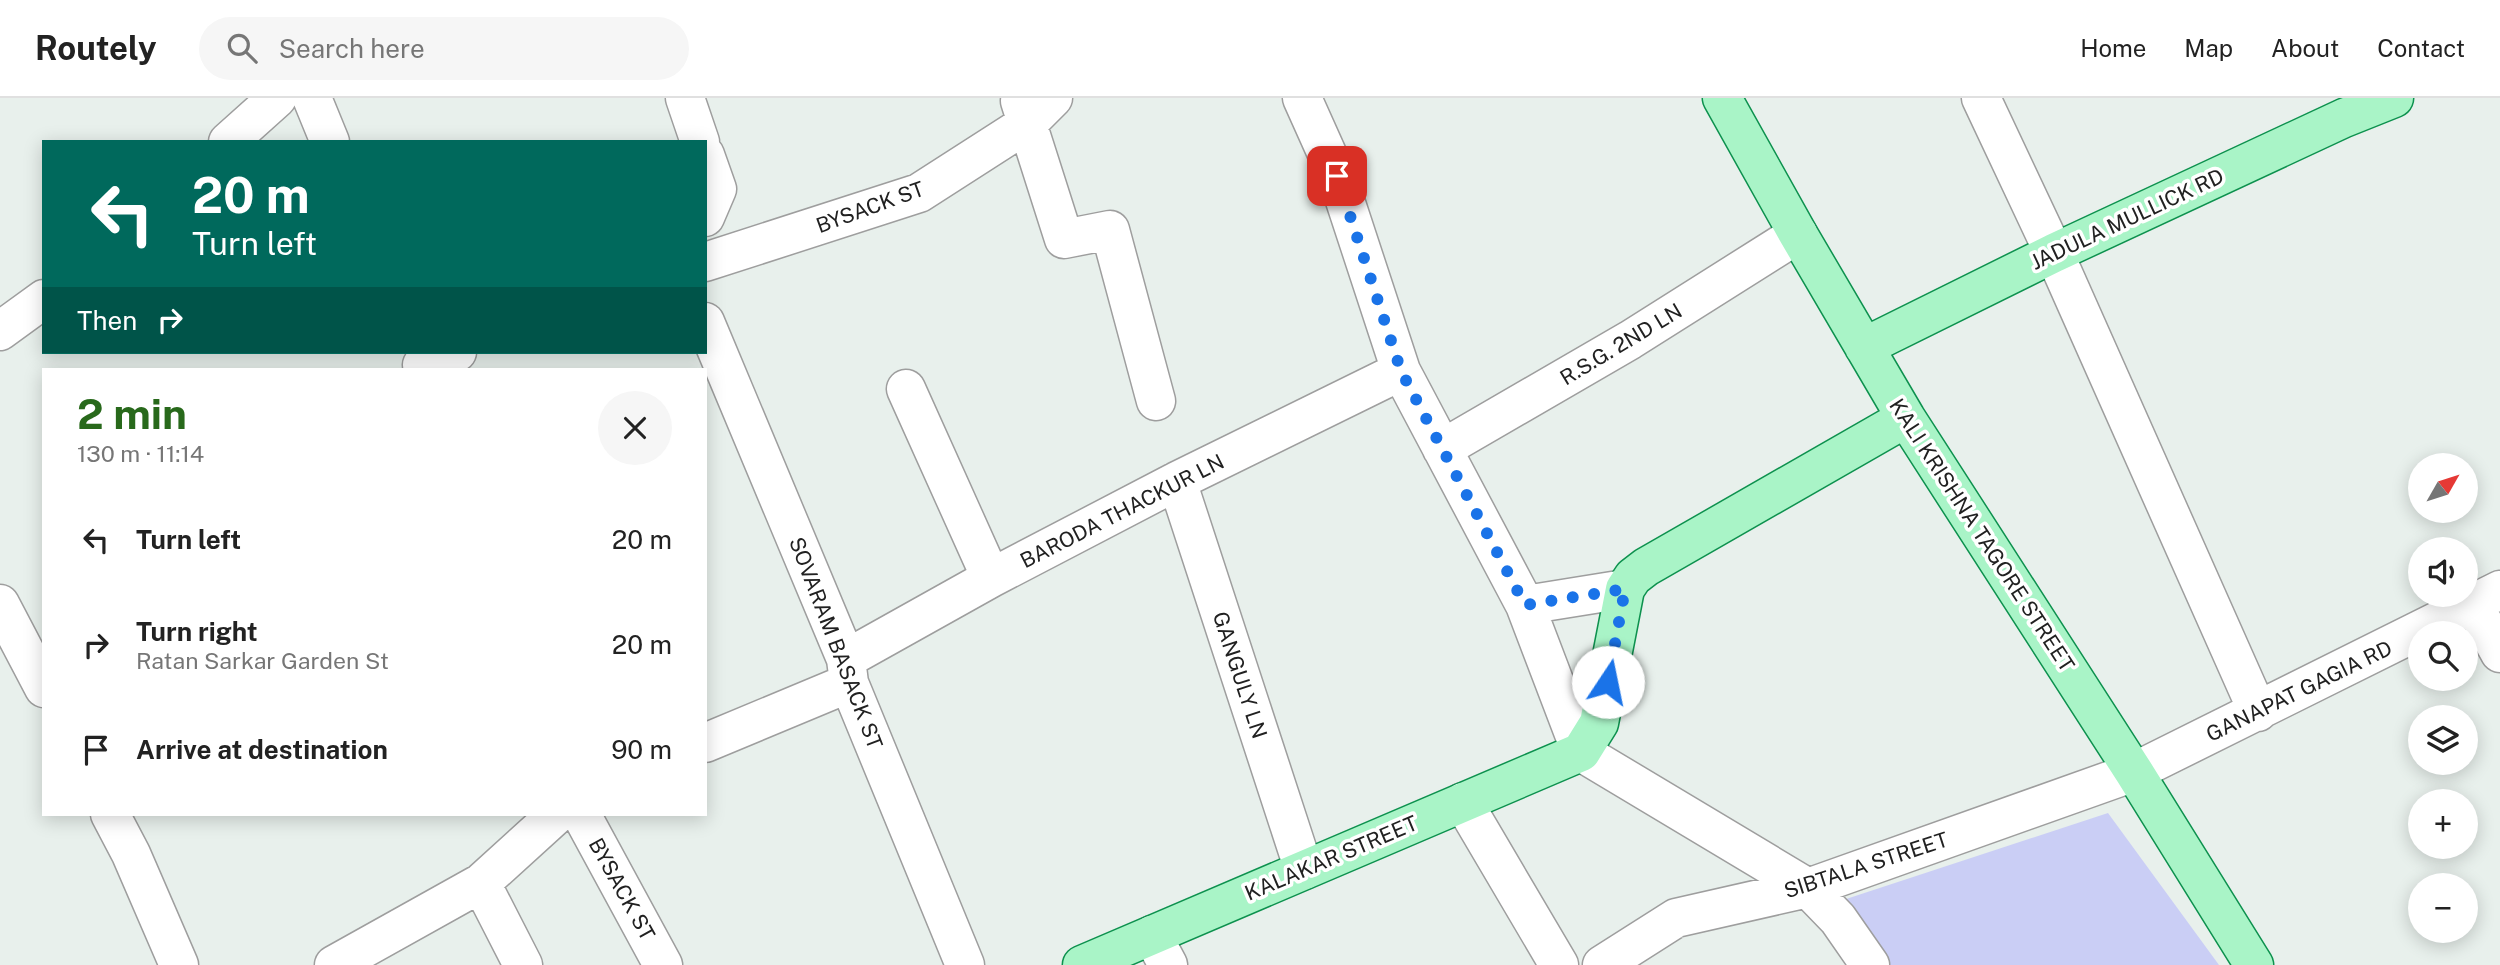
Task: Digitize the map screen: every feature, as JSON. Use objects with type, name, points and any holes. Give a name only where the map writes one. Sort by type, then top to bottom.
[{"type":"main road","name":"KALI KRISHNA TAGORE STREET","points":[[1722,98],[1906,418],[2134,772],[2254,965]]},
{"type":"main road","name":"JADULA MULLICK RD","points":[[1864,347],[2054,253],[2344,118],[2393,98]]},
{"type":"main road","points":[[1581,752],[1599,723],[1625,589],[1633,577],[1906,418]]},
{"type":"main road","name":"KALAKAR STREET","points":[[1082,965],[1160,950],[1304,870],[1581,752]]},
{"type":"street","points":[[230,140],[277,98]]},
{"type":"street","points":[[312,98],[329,140]]},
{"type":"street","points":[[685,98],[699,140]]},
{"type":"street","points":[[1302,98],[1337,176],[1401,371],[1525,605],[1581,752],[1808,888],[1838,919],[1870,965]]},
{"type":"street","points":[[1981,98],[2054,253],[2258,712]]},
{"type":"street","points":[[1033,106],[1064,239],[1110,230],[1156,401]]},
{"type":"street","name":"BYSACK ST","points":[[707,261],[919,193],[1033,106]]},
{"type":"street","points":[[707,161],[717,189],[707,213]]},
{"type":"street","name":"R.S.G. 2ND LN","points":[[1442,449],[1630,340],[1798,234]]},
{"type":"street","points":[[0,331],[42,300]]},
{"type":"street","name":"SOVARAM BASACK ST","points":[[707,327],[965,965]]},
{"type":"street","points":[[420,362],[450,354]]},
{"type":"street","name":"BARODA THACKUR LN","points":[[707,742],[848,671],[992,578],[1177,481],[1401,371]]},
{"type":"street","points":[[906,389],[992,578]]},
{"type":"street","name":"GANGULY LN","points":[[1177,481],[1304,870]]},
{"type":"street","points":[[1525,605],[1625,589]]},
{"type":"street","points":[[2486,597],[2500,653]]},
{"type":"street","name":"GANAPAT GAGIA RD","points":[[2134,772],[2486,597]]},
{"type":"street","points":[[0,604],[42,684]]},
{"type":"street","name":"SIBTALA STREET","points":[[1602,965],[1676,918],[1808,888],[2134,772]]},
{"type":"street","points":[[1463,802],[1559,965]]},
{"type":"street","points":[[111,816],[131,854],[179,965]]},
{"type":"street","points":[[334,965],[481,883],[554,816]]},
{"type":"street","name":"BYSACK ST","points":[[582,816],[663,965]]},
{"type":"street","points":[[481,883],[523,965]]},
{"type":"shaded area","points":[[2108,813],[2219,965],[1861,965],[1837,902]]},
{"type":"route","points":[[1337,176],[1401,371],[1525,605],[1625,589],[1608,682]]}]
